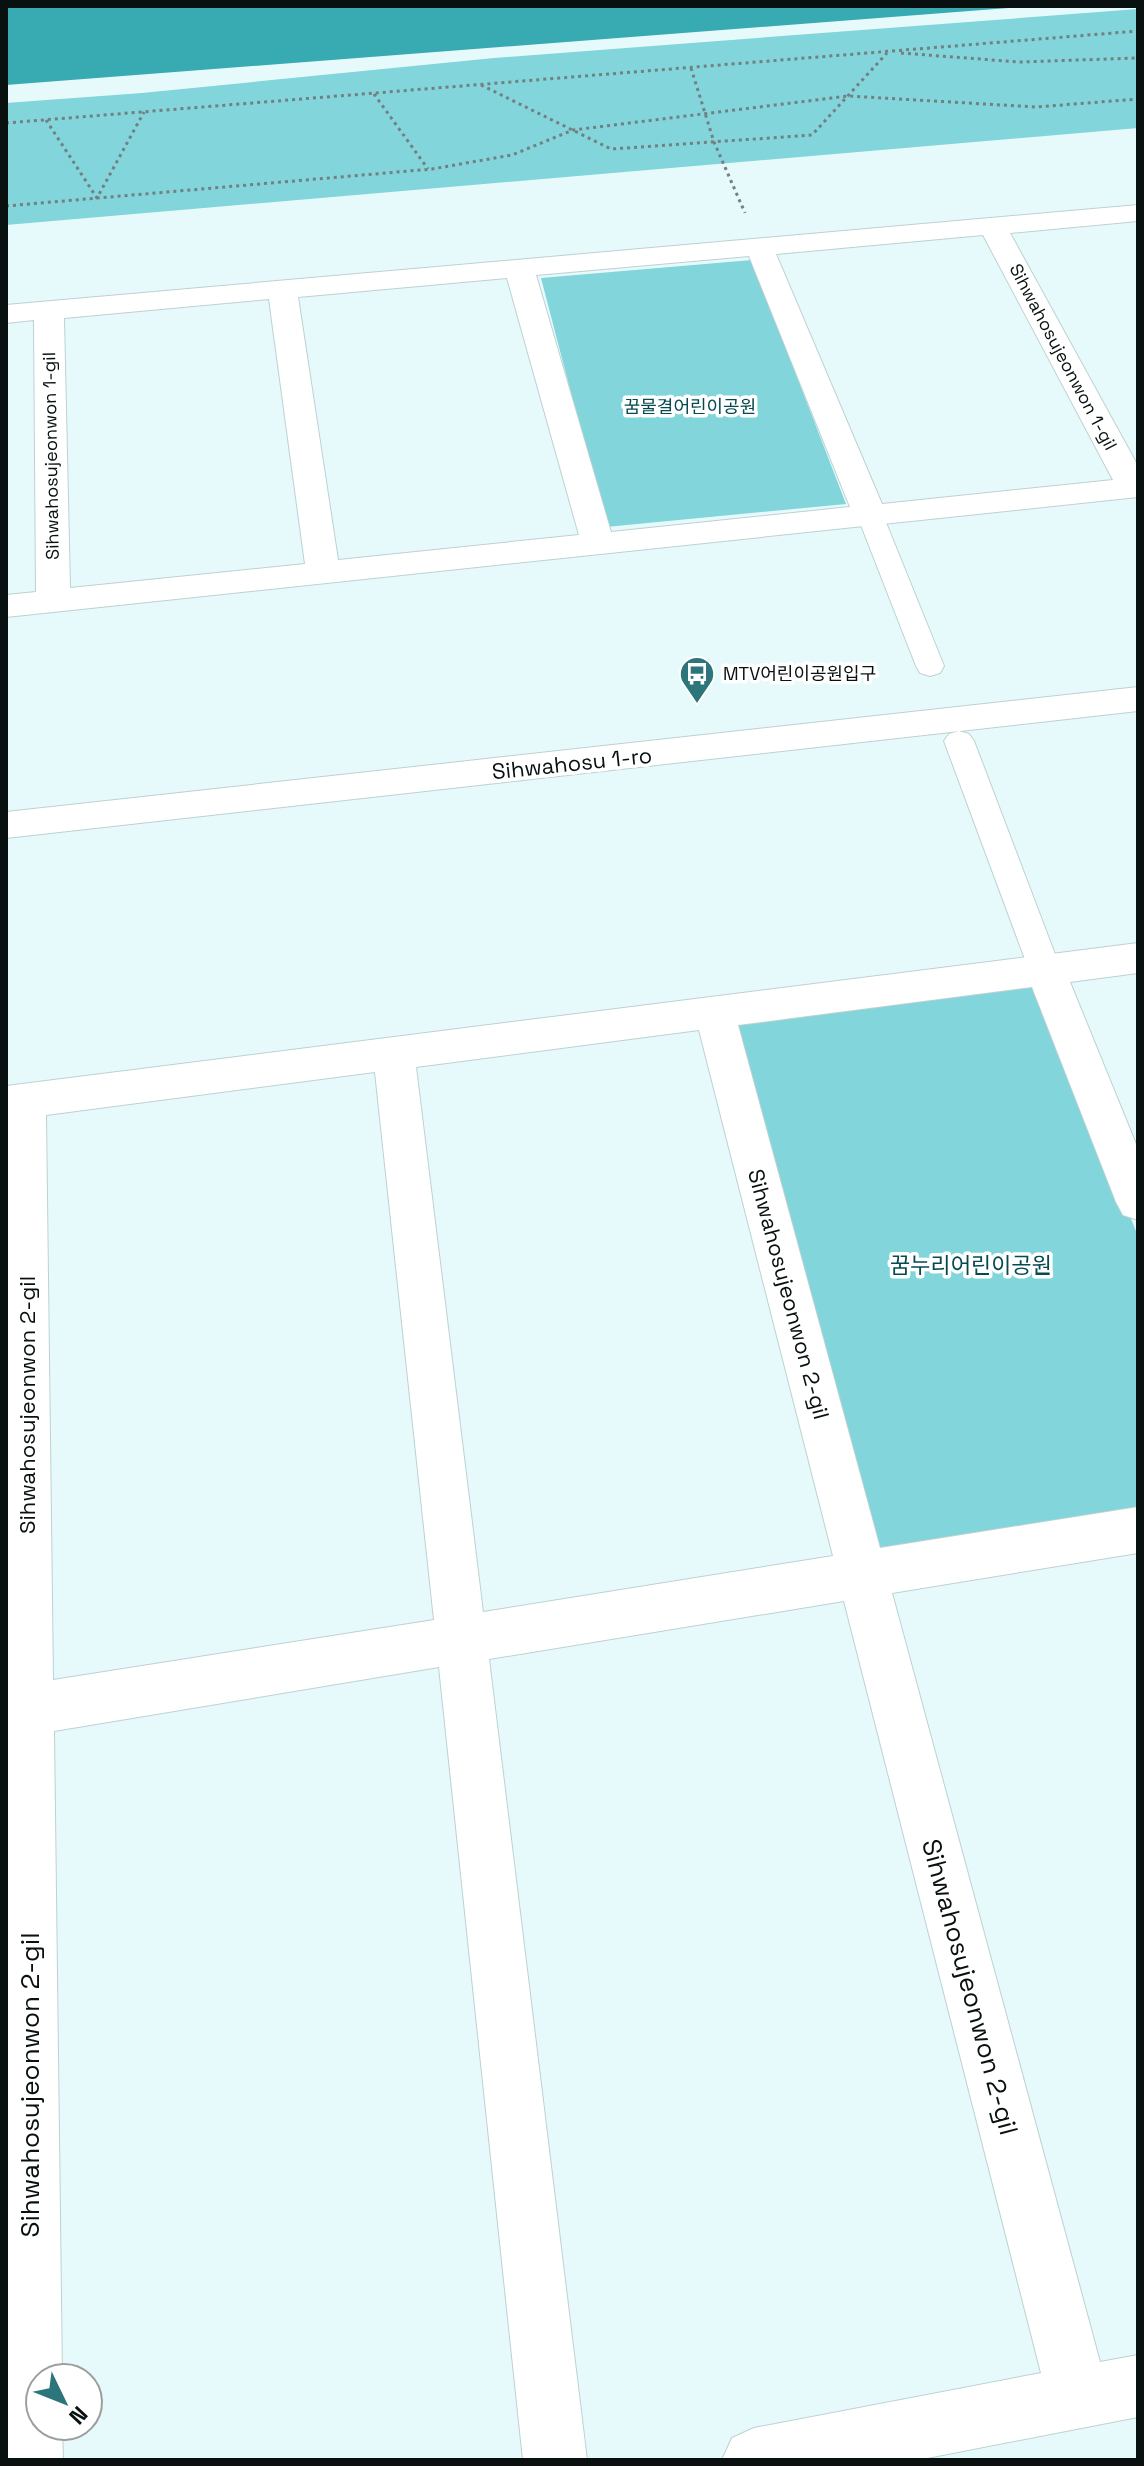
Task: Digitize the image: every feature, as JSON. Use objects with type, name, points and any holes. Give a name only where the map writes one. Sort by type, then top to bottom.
[{"type":"street","points":[[6,314],[1138,213]]},
{"type":"street","name":"Sihwahosujeonwon 1-gil","points":[[6,606],[1136,487],[992,226]]},
{"type":"street","points":[[759,247],[930,666]]},
{"type":"street","points":[[519,268],[598,544]]},
{"type":"street","points":[[282,290],[323,573]]},
{"type":"street","name":"Sihwahosujeonwon 1-gil","points":[[49,310],[53,601]]},
{"type":"street","name":"Sihwahosu 1-ro","points":[[6,825],[1138,699]]},
{"type":"street","points":[[959,741],[1045,970],[1138,1202]]},
{"type":"street","name":"Sihwahosujeonwon 2-gil","points":[[31,2460],[17,1711],[16,1102],[1138,958]]},
{"type":"street","name":"Sihwahosujeonwon 2-gil","points":[[715,1013],[1078,2398]]},
{"type":"street","points":[[394,1053],[555,2460]]},
{"type":"street","points":[[17,1711],[1138,1530]]},
{"type":"street","points":[[754,2460],[1138,2386]]},
{"type":"path","points":[[6,123],[1138,31]]},
{"type":"path","points":[[888,52],[969,61],[1083,63],[1138,58]]},
{"type":"path","points":[[480,85],[611,149],[812,135],[888,52]]},
{"type":"path","points":[[691,68],[714,142],[759,247]]},
{"type":"path","points":[[374,93],[428,169]]},
{"type":"path","points":[[6,206],[428,169],[512,155],[573,130],[848,96],[1036,107],[1138,99]]},
{"type":"path","points":[[97,198],[144,112]]},
{"type":"path","points":[[46,120],[97,198]]},
{"type":"green space","points":[[1138,9],[1138,128],[6,225],[6,103],[142,93],[494,58]]},
{"type":"green space","name":"꿈물결어린이공원","points":[[752,260],[846,504],[606,527],[541,278]]},
{"type":"green space","name":"꿈누리어린이공원","points":[[1034,979],[1138,1236],[1138,1508],[880,1550],[731,1020]]},
{"type":"shaded area","points":[[6,6],[1034,6],[6,85]]},
{"type":"place","name":"MTV어린이공원입구","points":[[697,705]]}]
